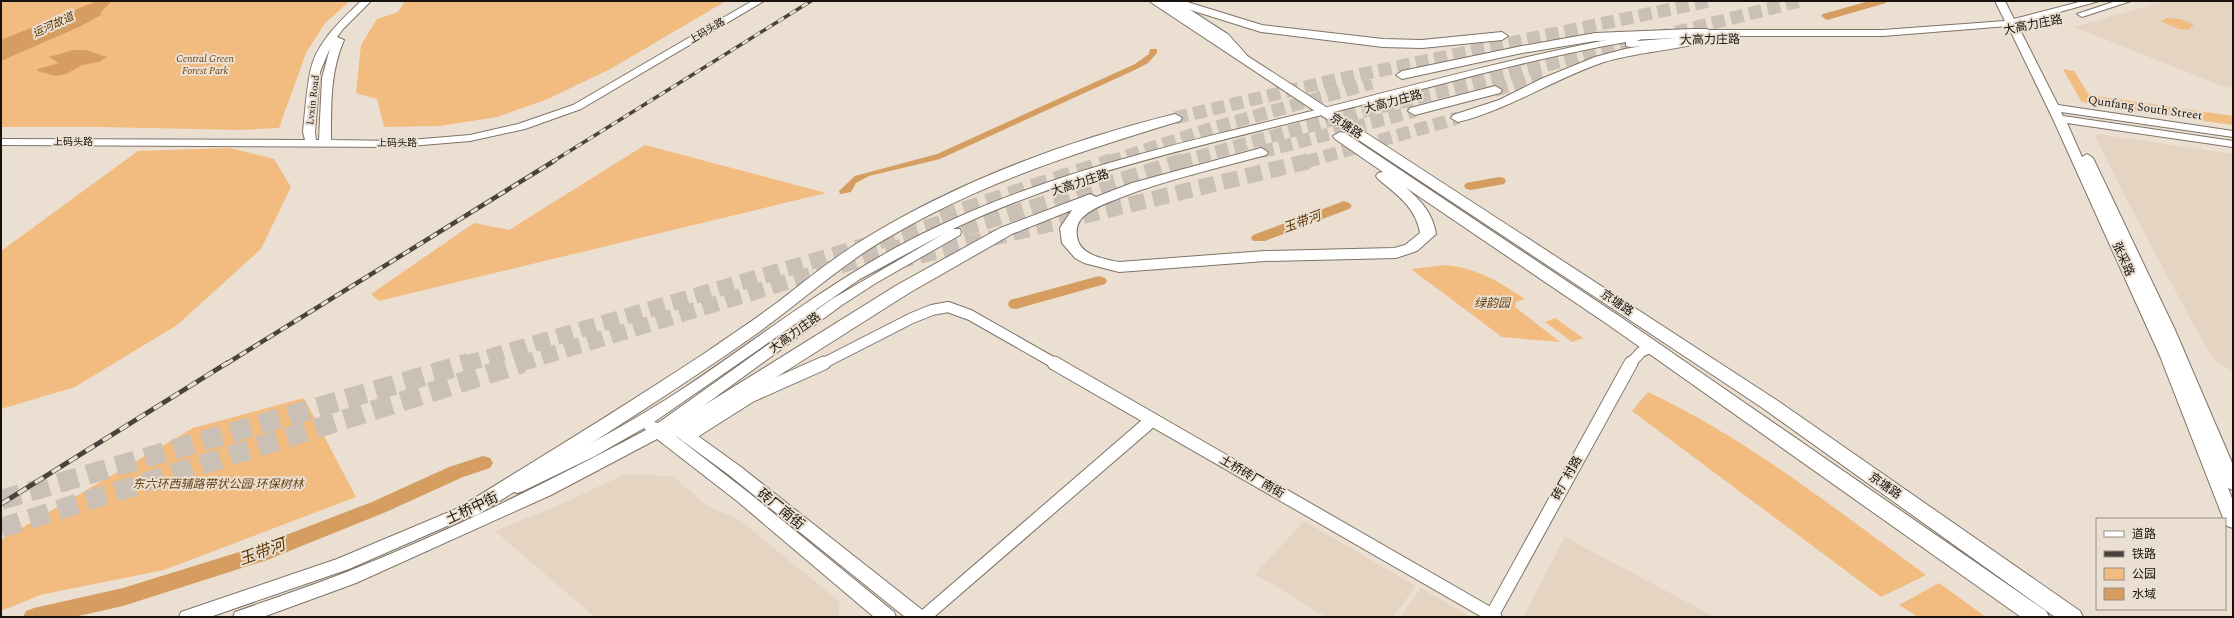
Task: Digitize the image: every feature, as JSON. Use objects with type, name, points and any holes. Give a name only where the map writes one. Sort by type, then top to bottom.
[{"type":"highway","name":"京塘路","points":[[1141,1],[1321,116],[1560,264],[1771,405],[2072,617]]},
{"type":"highway","name":"京塘路","points":[[1155,1],[1246,61],[1321,116],[1339,135],[1652,347],[2038,617]]},
{"type":"highway","points":[[1170,1],[1261,28],[1376,42],[1454,42],[1502,36]]},
{"type":"highway","points":[[1402,76],[1538,46],[1596,37],[1651,33],[1703,36]]},
{"type":"highway","points":[[1458,118],[1504,103],[1546,82],[1611,56],[1703,36]]},
{"type":"highway","points":[[1415,111],[1495,90]]},
{"type":"highway","points":[[472,508],[636,407],[748,332],[848,257],[926,211],[1024,168],[1096,142],[1175,118]]},
{"type":"highway","points":[[1137,186],[1103,199],[1079,212],[1068,228],[1070,243],[1075,251],[1090,260],[1120,267],[1265,256],[1371,255],[1396,253],[1411,248],[1428,234],[1428,223],[1418,207],[1339,135]]},
{"type":"highway","points":[[665,426],[1006,231],[1091,198],[1261,152]]},
{"type":"main road","name":"Lvxin Road","points":[[310,141],[316,72],[322,53],[339,27],[366,1]]},
{"type":"main road","name":"Lvxin Road","points":[[325,141],[328,72],[331,57],[338,42],[348,28],[374,1]]},
{"type":"main road","name":"上码头路","points":[[1,142],[369,141],[433,137],[498,128],[535,117],[588,95],[749,1]]},
{"type":"main road","name":"上码头路","points":[[369,141],[398,144],[449,141],[497,133],[539,122],[592,99],[759,1]]},
{"type":"main road","name":"张采路","points":[[2000,1],[2017,26],[2062,114],[2168,330],[2233,484]]},
{"type":"main road","name":"张采路","points":[[2008,1],[2017,26]]},
{"type":"main road","name":"大高力庄路","points":[[2017,26],[2045,15],[2094,1]]},
{"type":"main road","name":"大高力庄路","points":[[665,426],[865,272],[894,254],[954,223],[1002,203],[1100,169],[1592,51],[1648,42],[1703,36],[1890,41],[2060,20],[2126,1]]},
{"type":"main road","points":[[2045,15],[2051,19],[2060,20]]},
{"type":"main road","name":"张采路","points":[[2062,114],[2167,356],[2233,522]]},
{"type":"main road","name":"Qunfang South Street","points":[[2062,114],[2233,134]]},
{"type":"main road","name":"Qunfang South Street","points":[[2062,114],[2233,144]]},
{"type":"main road","name":"大高力庄路","points":[[665,426],[837,302],[950,234],[1009,209],[1101,176],[1321,116]]},
{"type":"main road","name":"上码头路","points":[[1,136],[262,141]]},
{"type":"main road","name":"砖厂南街","points":[[636,407],[735,471],[918,617]]},
{"type":"main road","points":[[188,617],[280,596],[407,554],[545,492],[665,426]]},
{"type":"main road","name":"砖厂南街","points":[[665,426],[743,497],[888,617]]},
{"type":"main road","name":"土桥中街","points":[[280,596],[543,475],[665,426]]},
{"type":"main road","points":[[242,617],[280,596]]},
{"type":"street","points":[[1170,1],[1225,37],[1246,61]]},
{"type":"street","name":"土桥砖厂南街","points":[[665,426],[750,396],[832,360],[912,318],[932,310],[948,307],[958,309],[1492,616]]},
{"type":"street","name":"砖厂村路","points":[[1492,616],[1628,368],[1641,352],[1652,347]]},
{"type":"street","points":[[924,617],[1152,420]]},
{"type":"shaded area","points":[[2166,1],[2233,1],[2233,86],[2227,88],[2074,27]]},
{"type":"shaded area","points":[[2098,134],[2233,154],[2233,371],[2215,362],[2192,322],[2129,204],[2095,136]]},
{"type":"shaded area","points":[[625,474],[673,476],[706,505],[741,521],[840,602],[838,617],[595,617],[495,531],[564,503]]},
{"type":"shaded area","points":[[1304,521],[1416,586],[1393,617],[1326,617],[1255,574]]},
{"type":"shaded area","points":[[1565,537],[1715,617],[1523,617]]},
{"type":"shaded area","points":[[1421,588],[1471,617],[1400,617]]},
{"type":"green space","name":"Central Green Forest Park","points":[[1,1],[350,1],[325,23],[306,53],[279,128],[241,130],[101,127],[1,127]]},
{"type":"green space","points":[[405,1],[726,1],[612,68],[548,99],[497,117],[440,126],[384,127],[377,99],[356,93],[361,45],[377,19],[398,12]]},
{"type":"green space","points":[[2167,18],[2181,19],[2194,25],[2188,30],[2179,29],[2160,21]]},
{"type":"green space","points":[[2063,69],[2074,71],[2089,95],[2233,116],[2233,125],[2092,105],[2081,101]]},
{"type":"green space","points":[[645,145],[826,193],[379,301],[371,294],[474,223],[509,230]]},
{"type":"green space","points":[[230,148],[274,159],[291,187],[261,249],[177,325],[75,387],[1,409],[1,251],[138,151]]},
{"type":"green space","name":"绿韵园","points":[[1446,265],[1479,273],[1505,286],[1525,299],[1516,302],[1515,307],[1560,342],[1502,337],[1411,269]]},
{"type":"green space","points":[[1555,318],[1583,338],[1572,342],[1545,322]]},
{"type":"green space","points":[[1648,392],[1721,431],[1756,453],[1825,501],[1926,575],[1881,597],[1632,411]]},
{"type":"green space","name":"东六环西辅路带状公园·环保树林","points":[[304,398],[356,497],[164,570],[40,595],[1,611],[1,540],[193,428]]},
{"type":"green space","points":[[1939,583],[1986,617],[1918,617],[1899,605]]},
{"type":"water","name":"运河故道","points":[[97,1],[112,1],[101,12],[101,15],[81,26],[1,61],[1,40]]},
{"type":"water","points":[[1150,49],[1157,49],[1157,53],[1148,63],[1139,68],[940,159],[869,176],[856,183],[851,192],[840,194],[839,191],[855,176],[937,154],[1135,64],[1149,54]]},
{"type":"water","points":[[73,50],[85,50],[107,57],[99,62],[82,65],[66,74],[56,76],[37,71],[38,69],[59,63],[49,57]]},
{"type":"waterway","name":"玉带河","points":[[1827,16],[1882,1]]},
{"type":"waterway","name":"玉带河","points":[[1471,186],[1499,181]]},
{"type":"waterway","name":"玉带河","points":[[1259,238],[1344,206]]},
{"type":"waterway","name":"玉带河","points":[[1016,304],[1099,281]]},
{"type":"waterway","name":"玉带河","points":[[34,617],[123,597],[259,554],[379,507],[456,472],[483,463]]},
{"type":"tunnel","points":[[1175,118],[1335,80],[1709,1]]},
{"type":"tunnel","points":[[1179,162],[1357,113],[1800,1]]},
{"type":"tunnel","points":[[1495,90],[1543,77]]},
{"type":"tunnel","points":[[1109,162],[1206,130],[1372,83]]},
{"type":"tunnel","points":[[1261,152],[1415,111]]},
{"type":"tunnel","points":[[1306,162],[1458,118]]},
{"type":"tunnel","points":[[941,217],[1112,161]]},
{"type":"tunnel","points":[[939,236],[1183,161]]},
{"type":"tunnel","points":[[873,267],[1309,161]]},
{"type":"tunnel","points":[[465,364],[955,219]]},
{"type":"tunnel","points":[[519,364],[911,244]]},
{"type":"tunnel","points":[[1,500],[469,363]]},
{"type":"tunnel","points":[[1,528],[523,363]]},
{"type":"railway","points":[[552,162],[811,1]]},
{"type":"railway","points":[[226,364],[554,161]]},
{"type":"railway","points":[[1,504],[227,363]]}]
